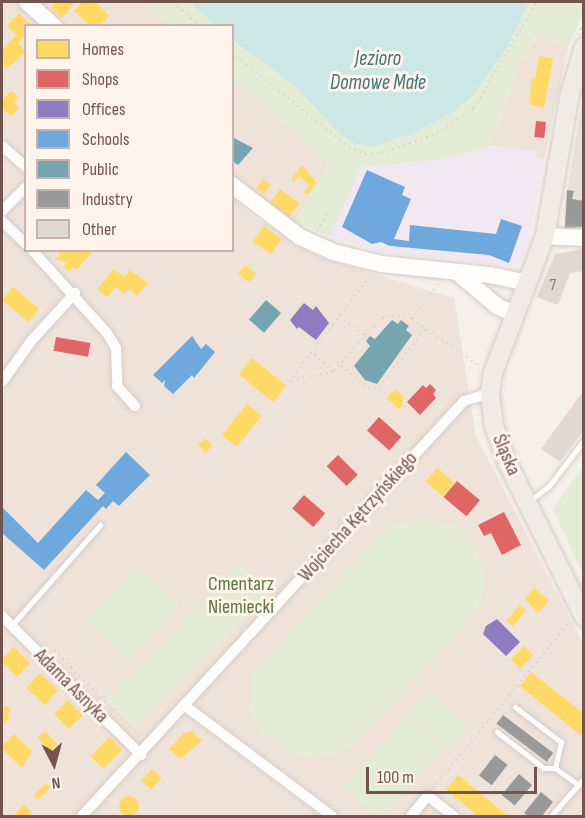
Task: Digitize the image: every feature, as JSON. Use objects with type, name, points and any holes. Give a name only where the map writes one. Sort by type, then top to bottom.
[{"type":"main road","name":"Śląska","points":[[579,617],[494,426],[490,393],[493,373],[544,236],[570,93],[584,47]]},
{"type":"street","points":[[27,2],[52,24]]},
{"type":"street","points":[[2,146],[24,165]]},
{"type":"street","points":[[234,187],[300,237],[333,252],[381,264],[527,284]]},
{"type":"street","points":[[2,211],[24,189]]},
{"type":"street","points":[[2,221],[24,242]]},
{"type":"street","points":[[544,236],[584,238]]},
{"type":"street","points":[[34,252],[75,293],[116,348],[117,386],[135,406]]},
{"type":"street","points":[[458,273],[498,307],[516,314]]},
{"type":"street","points":[[2,382],[32,340],[75,293]]},
{"type":"street","name":"Wojciecha Kętrzyńskiego","points":[[82,816],[141,755],[184,705],[464,401],[490,393]]},
{"type":"street","name":"Adama Asnyka","points":[[2,616],[141,755]]},
{"type":"street","points":[[184,705],[332,816]]},
{"type":"street","points":[[411,816],[428,796],[454,816]]},
{"type":"lane","points":[[527,502],[549,486],[584,441]]},
{"type":"lane","points":[[11,626],[100,525]]},
{"type":"lane","points":[[515,707],[561,742],[555,768]]},
{"type":"lane","points":[[497,732],[544,768],[555,768],[578,785]]},
{"type":"lane","points":[[551,816],[584,778]]},
{"type":"path","points":[[172,2],[198,24]]},
{"type":"path","points":[[234,55],[354,150],[365,154],[387,152],[437,133],[474,108],[537,2]]},
{"type":"path","points":[[317,231],[327,212]]},
{"type":"path","points":[[373,271],[290,381],[333,372],[386,315],[412,319],[477,364]]},
{"type":"path","points":[[412,319],[441,279]]},
{"type":"path","points":[[339,316],[365,335]]},
{"type":"path","points":[[341,366],[369,389],[379,387],[426,328]]},
{"type":"path","points":[[313,352],[333,372]]},
{"type":"path","points":[[428,796],[579,617]]},
{"type":"path","points":[[51,648],[145,738]]},
{"type":"shaded area","points":[[2,2],[24,2],[48,24],[24,24],[24,252],[234,252],[234,198],[251,215],[322,258],[454,298],[476,436],[583,644],[584,816],[2,816]]},
{"type":"shaded area","points":[[27,2],[141,2],[169,24],[53,24]]},
{"type":"shaded area","points":[[537,35],[568,47],[544,160],[535,158],[537,151],[490,146],[521,60]]},
{"type":"shaded area","points":[[234,84],[244,87],[329,164],[290,230],[234,186]]},
{"type":"shaded area","points":[[583,95],[583,229],[564,229],[564,210]]},
{"type":"shaded area","points":[[490,146],[537,150],[535,158],[544,160],[529,238],[519,263],[512,266],[380,252],[330,236],[361,167],[438,160]]},
{"type":"green space","points":[[141,2],[190,2],[213,24],[169,24]]},
{"type":"green space","points":[[529,2],[583,2],[583,15],[568,47],[536,35],[521,60],[490,146],[438,160],[361,167],[330,236],[295,222],[328,164],[244,87],[234,84],[234,42],[294,85],[339,133],[353,143],[372,147],[411,134],[455,111],[472,97],[507,48]]},
{"type":"green space","points":[[583,466],[583,575],[553,509]]},
{"type":"green space","points":[[430,518],[456,527],[476,549],[483,572],[483,591],[478,608],[456,637],[349,748],[322,758],[306,759],[262,736],[250,709],[253,672],[381,535],[397,522]]},
{"type":"green space","name":"Cmentarz Niemiecki","points":[[242,563],[272,593],[135,729],[106,699]]},
{"type":"green space","points":[[137,565],[181,604],[130,661],[86,621]]},
{"type":"green space","points":[[430,692],[469,728],[448,750],[410,714]]},
{"type":"green space","points":[[408,715],[444,747],[381,816],[377,816],[344,787]]},
{"type":"water","name":"Jezioro Domowe Małe","points":[[190,2],[529,2],[507,48],[472,97],[455,111],[411,134],[372,147],[353,143],[339,133],[294,85],[234,42],[234,24],[213,24]]},
{"type":"building: Homes","points":[[56,2],[75,3],[62,18],[51,8]]},
{"type":"building: Homes","points":[[83,2],[96,2],[109,16],[102,24],[88,24],[74,11]]},
{"type":"building: Homes","points":[[19,13],[30,24],[24,24],[24,37],[18,43],[24,50],[24,54],[5,70],[2,50],[16,35],[7,26]]},
{"type":"building: Homes","points":[[539,56],[553,59],[544,108],[530,105],[531,78],[535,79]]},
{"type":"building: Homes","points":[[11,91],[18,97],[14,102],[19,107],[12,116],[2,109],[2,100]]},
{"type":"building: Homes","points":[[302,165],[317,183],[307,195],[304,192],[309,185],[299,176],[294,182],[291,179]]},
{"type":"building: Homes","points":[[263,179],[271,185],[264,194],[256,188]]},
{"type":"building: Homes","points":[[280,189],[299,203],[289,217],[270,203]]},
{"type":"building: Homes","points":[[264,226],[282,239],[271,254],[253,241]]},
{"type":"building: Homes","points":[[58,252],[92,252],[76,270],[73,267],[69,271],[63,267],[67,263],[55,259],[60,254]]},
{"type":"building: Homes","points":[[245,265],[256,274],[249,282],[238,274]]},
{"type":"building: Homes","points":[[114,269],[124,277],[130,270],[148,283],[137,296],[129,289],[124,294],[116,287],[107,297],[97,289]]},
{"type":"building: Homes","points":[[13,287],[39,309],[28,322],[2,300]]},
{"type":"building: Homes","points":[[252,358],[286,386],[273,402],[239,374]]},
{"type":"building: Homes","points":[[395,389],[404,397],[400,410],[387,398]]},
{"type":"building: Homes","points":[[247,404],[262,416],[237,447],[222,435]]},
{"type":"building: Homes","points":[[205,438],[213,446],[206,453],[198,445]]},
{"type":"building: Homes","points":[[437,468],[455,483],[443,497],[425,482]]},
{"type":"building: Homes","points":[[534,588],[549,600],[538,613],[525,599]]},
{"type":"building: Homes","points":[[520,605],[526,610],[513,626],[507,621]]},
{"type":"building: Homes","points":[[524,646],[533,655],[520,669],[511,659]]},
{"type":"building: Homes","points":[[14,647],[30,663],[17,677],[2,662],[2,659]]},
{"type":"building: Homes","points":[[531,672],[584,714],[584,738],[520,686]]},
{"type":"building: Homes","points":[[40,673],[58,690],[45,705],[26,688]]},
{"type":"building: Homes","points":[[68,700],[78,711],[83,707],[87,711],[69,729],[54,714]]},
{"type":"building: Homes","points":[[6,705],[11,710],[7,714],[10,717],[4,724],[2,710]]},
{"type":"building: Homes","points":[[45,731],[57,744],[50,751],[38,738]]},
{"type":"building: Homes","points":[[192,731],[202,741],[180,759],[169,749],[183,734]]},
{"type":"building: Homes","points":[[14,734],[32,751],[22,768],[2,749],[2,739],[5,743]]},
{"type":"building: Homes","points":[[109,737],[122,749],[104,769],[91,757]]},
{"type":"building: Homes","points":[[152,769],[162,778],[151,790],[141,781]]},
{"type":"building: Homes","points":[[458,775],[508,816],[473,816],[473,812],[457,798],[453,800],[454,796],[446,789]]},
{"type":"building: Homes","points":[[46,783],[50,787],[38,800],[33,796]]},
{"type":"building: Homes","points":[[129,796],[136,799],[139,806],[136,813],[129,816],[122,813],[119,806],[122,799]]},
{"type":"building: Homes","points":[[24,805],[32,812],[28,816],[13,816]]},
{"type":"building: Shops","points":[[536,121],[546,122],[544,138],[534,137]]},
{"type":"building: Shops","points":[[56,337],[90,343],[88,357],[54,351]]},
{"type":"building: Shops","points":[[430,384],[436,390],[433,394],[436,398],[420,415],[407,402],[423,385],[426,388]]},
{"type":"building: Shops","points":[[379,417],[401,437],[389,450],[367,430]]},
{"type":"building: Shops","points":[[338,455],[358,475],[346,486],[327,466]]},
{"type":"building: Shops","points":[[457,481],[480,500],[466,516],[444,497]]},
{"type":"building: Shops","points":[[304,495],[325,513],[313,527],[292,509]]},
{"type":"building: Shops","points":[[504,512],[521,545],[502,555],[491,533],[484,536],[478,525]]},
{"type":"building: Offices","points":[[304,303],[313,310],[316,306],[329,323],[316,340],[299,327],[297,329],[290,320]]},
{"type":"building: Offices","points":[[497,619],[520,642],[506,656],[483,634],[486,626]]},
{"type":"building: Schools","points":[[367,170],[405,187],[402,195],[411,199],[394,239],[409,241],[410,225],[496,234],[501,219],[522,226],[509,263],[489,255],[390,246],[381,242],[372,244],[342,227]]},
{"type":"building: Schools","points":[[192,336],[201,349],[206,344],[215,352],[194,378],[192,375],[173,394],[164,386],[165,380],[162,383],[153,375]]},
{"type":"building: Schools","points":[[126,452],[150,475],[119,506],[113,501],[106,509],[103,506],[44,570],[2,533],[2,507],[38,543],[86,490],[98,500],[105,493],[96,485]]},
{"type":"building: Public","points":[[234,138],[253,148],[238,165],[234,162]]},
{"type":"building: Public","points":[[266,300],[281,313],[264,333],[249,320]]},
{"type":"building: Public","points":[[392,320],[398,324],[401,320],[409,326],[406,330],[412,335],[377,384],[365,380],[354,366],[370,346],[366,341],[370,336],[375,339]]},
{"type":"building: Industry","points":[[567,190],[574,191],[572,199],[584,201],[584,227],[565,228]]},
{"type":"building: Industry","points":[[503,715],[553,753],[547,762],[496,724]]},
{"type":"building: Industry","points":[[495,755],[508,765],[492,785],[479,775]]},
{"type":"building: Industry","points":[[519,774],[532,785],[515,806],[502,795]]},
{"type":"building: Industry","points":[[541,792],[553,802],[542,816],[528,816],[524,813]]},
{"type":"building: Other","points":[[584,249],[584,271],[570,273],[558,305],[537,297],[555,254]]},
{"type":"building: Other","points":[[584,390],[584,430],[560,462],[541,449]]}]
